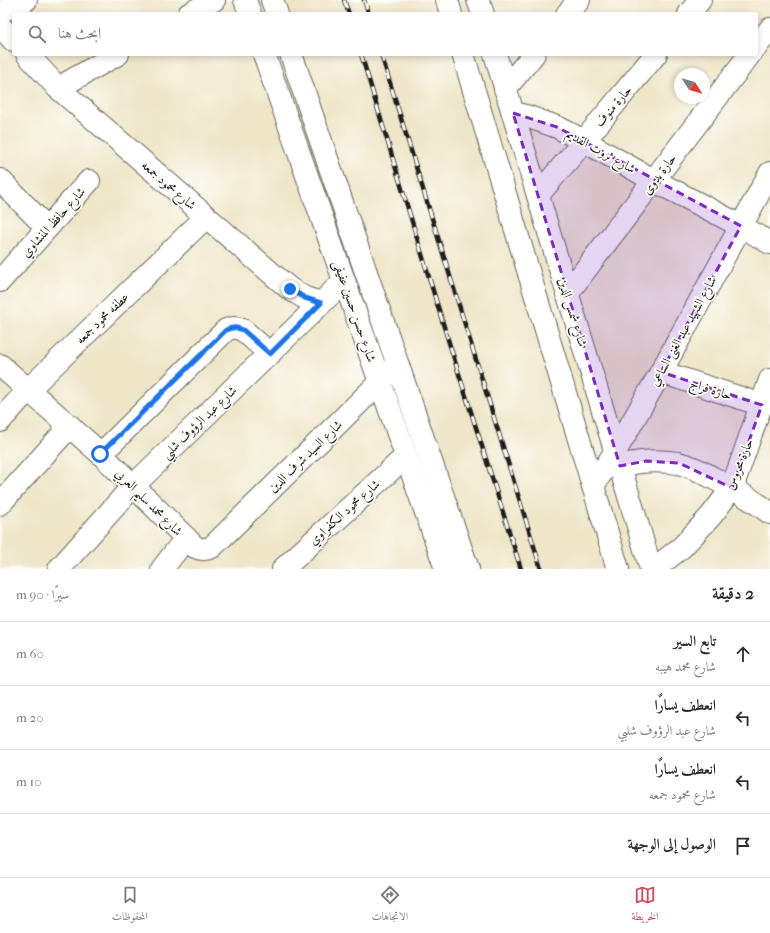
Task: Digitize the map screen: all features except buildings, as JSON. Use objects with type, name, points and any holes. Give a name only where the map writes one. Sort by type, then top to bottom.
[{"type":"street","points":[[0,12],[26,0]]},
{"type":"street","points":[[193,12],[214,0]]},
{"type":"street","points":[[245,0],[249,12]]},
{"type":"street","points":[[272,0],[276,12]]},
{"type":"street","points":[[447,0],[450,12]]},
{"type":"street","points":[[478,0],[482,12]]},
{"type":"street","points":[[569,12],[579,0]]},
{"type":"street","points":[[691,12],[700,0]]},
{"type":"street","points":[[0,26],[12,39]]},
{"type":"street","points":[[758,44],[770,28]]},
{"type":"street","name":"شارع محمود جمعه","points":[[28,56],[58,88],[290,289],[305,298],[321,303]]},
{"type":"street","points":[[58,88],[114,56]]},
{"type":"street","name":"شارع حسن حسين عفيفى","points":[[265,56],[446,569]]},
{"type":"street","name":"شارع حسن حسين عفيفى","points":[[292,56],[468,569]]},
{"type":"street","points":[[465,56],[618,569]]},
{"type":"street","name":"شارع شمس الدين","points":[[496,56],[617,459],[652,569]]},
{"type":"street","points":[[505,89],[532,56]]},
{"type":"street","name":"حارة منوف","points":[[538,195],[654,56]]},
{"type":"street","name":"حارة بدوى","points":[[567,294],[748,56]]},
{"type":"street","name":"شارع ثروت القديم","points":[[513,113],[557,127],[770,243]]},
{"type":"street","name":"شارع الشهيد عبد الغنى الساعي","points":[[593,486],[617,459],[661,372],[770,173]]},
{"type":"street","points":[[0,180],[47,228]]},
{"type":"street","name":"شارع حافظ المنشاوي","points":[[0,281],[89,181]]},
{"type":"street","name":"عطفه محمود جمعه","points":[[0,421],[28,390],[206,217]]},
{"type":"street","name":"شارع عبد الرؤوف شلبي","points":[[59,569],[133,486],[344,281]]},
{"type":"street","points":[[100,454],[226,330],[231,328],[243,330],[270,354]]},
{"type":"street","name":"شارع السيد شرف الدين","points":[[212,547],[380,382],[397,363]]},
{"type":"street","name":"شارع محمد سليم العربي","points":[[0,365],[70,426],[195,547],[204,550],[212,547]]},
{"type":"street","name":"حارة فراج","points":[[661,372],[762,405]]},
{"type":"street","name":"حارة محروس","points":[[652,569],[682,547],[711,516],[732,488],[770,380]]},
{"type":"street","points":[[0,504],[70,426]]},
{"type":"street","name":"شارع محمود الكفراوي","points":[[283,569],[406,456]]},
{"type":"street","points":[[617,459],[632,462],[662,461],[679,463],[695,468],[732,488],[769,511]]},
{"type":"street","points":[[162,569],[186,538]]},
{"type":"highlighted area","points":[[513,113],[557,127],[741,226],[661,372],[762,405],[732,488],[679,463],[646,461],[620,466]]},
{"type":"railway","points":[[344,0],[348,12]]},
{"type":"railway","points":[[364,0],[368,12]]},
{"type":"railway","points":[[362,56],[445,330],[521,569]]},
{"type":"railway","points":[[382,56],[541,569]]},
{"type":"route","points":[[100,454],[226,330],[231,328],[243,330],[270,354],[321,303],[305,298],[290,289]]}]
